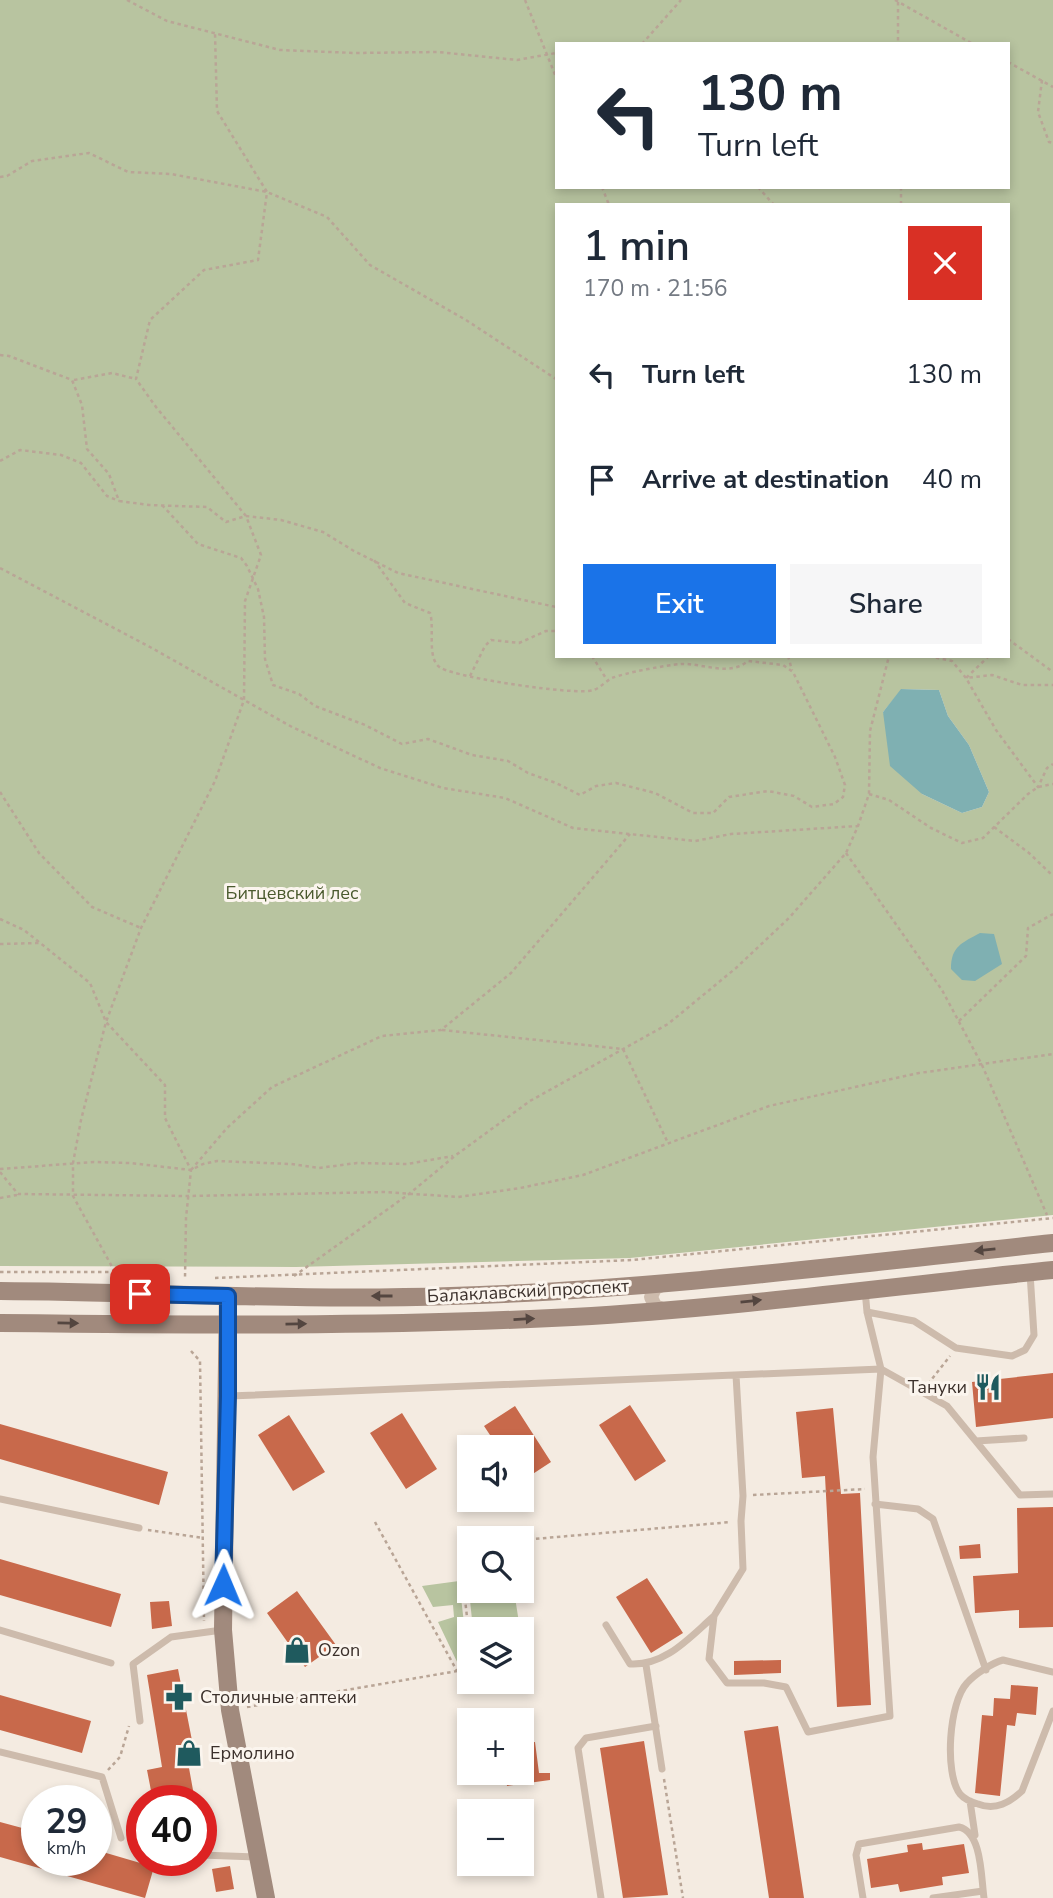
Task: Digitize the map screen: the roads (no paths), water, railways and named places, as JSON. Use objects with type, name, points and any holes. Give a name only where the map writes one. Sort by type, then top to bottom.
[{"type":"main road","name":"Балаклавский проспект","points":[[0,1291],[228,1296],[450,1296],[663,1284],[1053,1243]]},
{"type":"main road","name":"Балаклавский проспект","points":[[0,1322],[228,1325],[424,1323],[665,1310],[1053,1270]]},
{"type":"main road","points":[[228,1296],[223,1630],[230,1710],[266,1898]]},
{"type":"street","points":[[663,1284],[654,1288],[651,1297],[655,1306],[665,1310]]},
{"type":"lane","points":[[867,1312],[914,1321],[956,1348],[1012,1356],[1025,1350],[1034,1335],[1030,1273]]},
{"type":"lane","points":[[713,1616],[709,1659],[727,1683],[764,1683],[786,1687],[808,1732],[890,1716],[873,1457],[881,1369],[864,1289]]},
{"type":"lane","points":[[228,1396],[881,1369],[947,1406],[1020,1495],[1053,1494]]},
{"type":"lane","points":[[606,1625],[630,1664],[646,1665],[676,1650],[713,1616],[743,1569],[743,1496],[736,1375]]},
{"type":"lane","points":[[976,1441],[1024,1437]]},
{"type":"lane","points":[[0,1499],[139,1528]]},
{"type":"lane","points":[[875,1504],[918,1509],[933,1519],[986,1670]]},
{"type":"lane","points":[[0,1630],[111,1663]]},
{"type":"lane","points":[[140,1721],[133,1664],[171,1637],[223,1630]]},
{"type":"lane","points":[[1053,1672],[1003,1660],[965,1685],[953,1717],[950,1753],[953,1779],[958,1791],[970,1801],[986,1807],[1000,1806],[1012,1800],[1022,1791],[1053,1710]]},
{"type":"lane","points":[[646,1665],[662,1769]]},
{"type":"lane","points":[[601,1898],[578,1748],[586,1738],[656,1726]]},
{"type":"lane","points":[[0,1752],[102,1777],[121,1838]]},
{"type":"lane","points":[[933,1898],[984,1894],[970,1801]]},
{"type":"lane","points":[[863,1898],[856,1855],[859,1844],[959,1827],[967,1828],[975,1840]]},
{"type":"lane","points":[[217,1856],[258,1857]]},
{"type":"water","points":[[901,689],[939,690],[948,716],[969,745],[989,792],[982,807],[962,813],[922,794],[890,766],[883,712]]},
{"type":"water","points":[[980,933],[994,934],[1002,964],[975,981],[962,980],[951,969],[953,955],[959,946]]},
{"type":"place","name":"Тануки","points":[[988,1387]]},
{"type":"place","name":"Ozon","points":[[297,1650]]},
{"type":"place","name":"Столичные аптеки","points":[[179,1697]]},
{"type":"place","name":"Ермолино","points":[[189,1753]]},
{"type":"park label","name":"Битцевский лес","points":[[292,893]]}]
